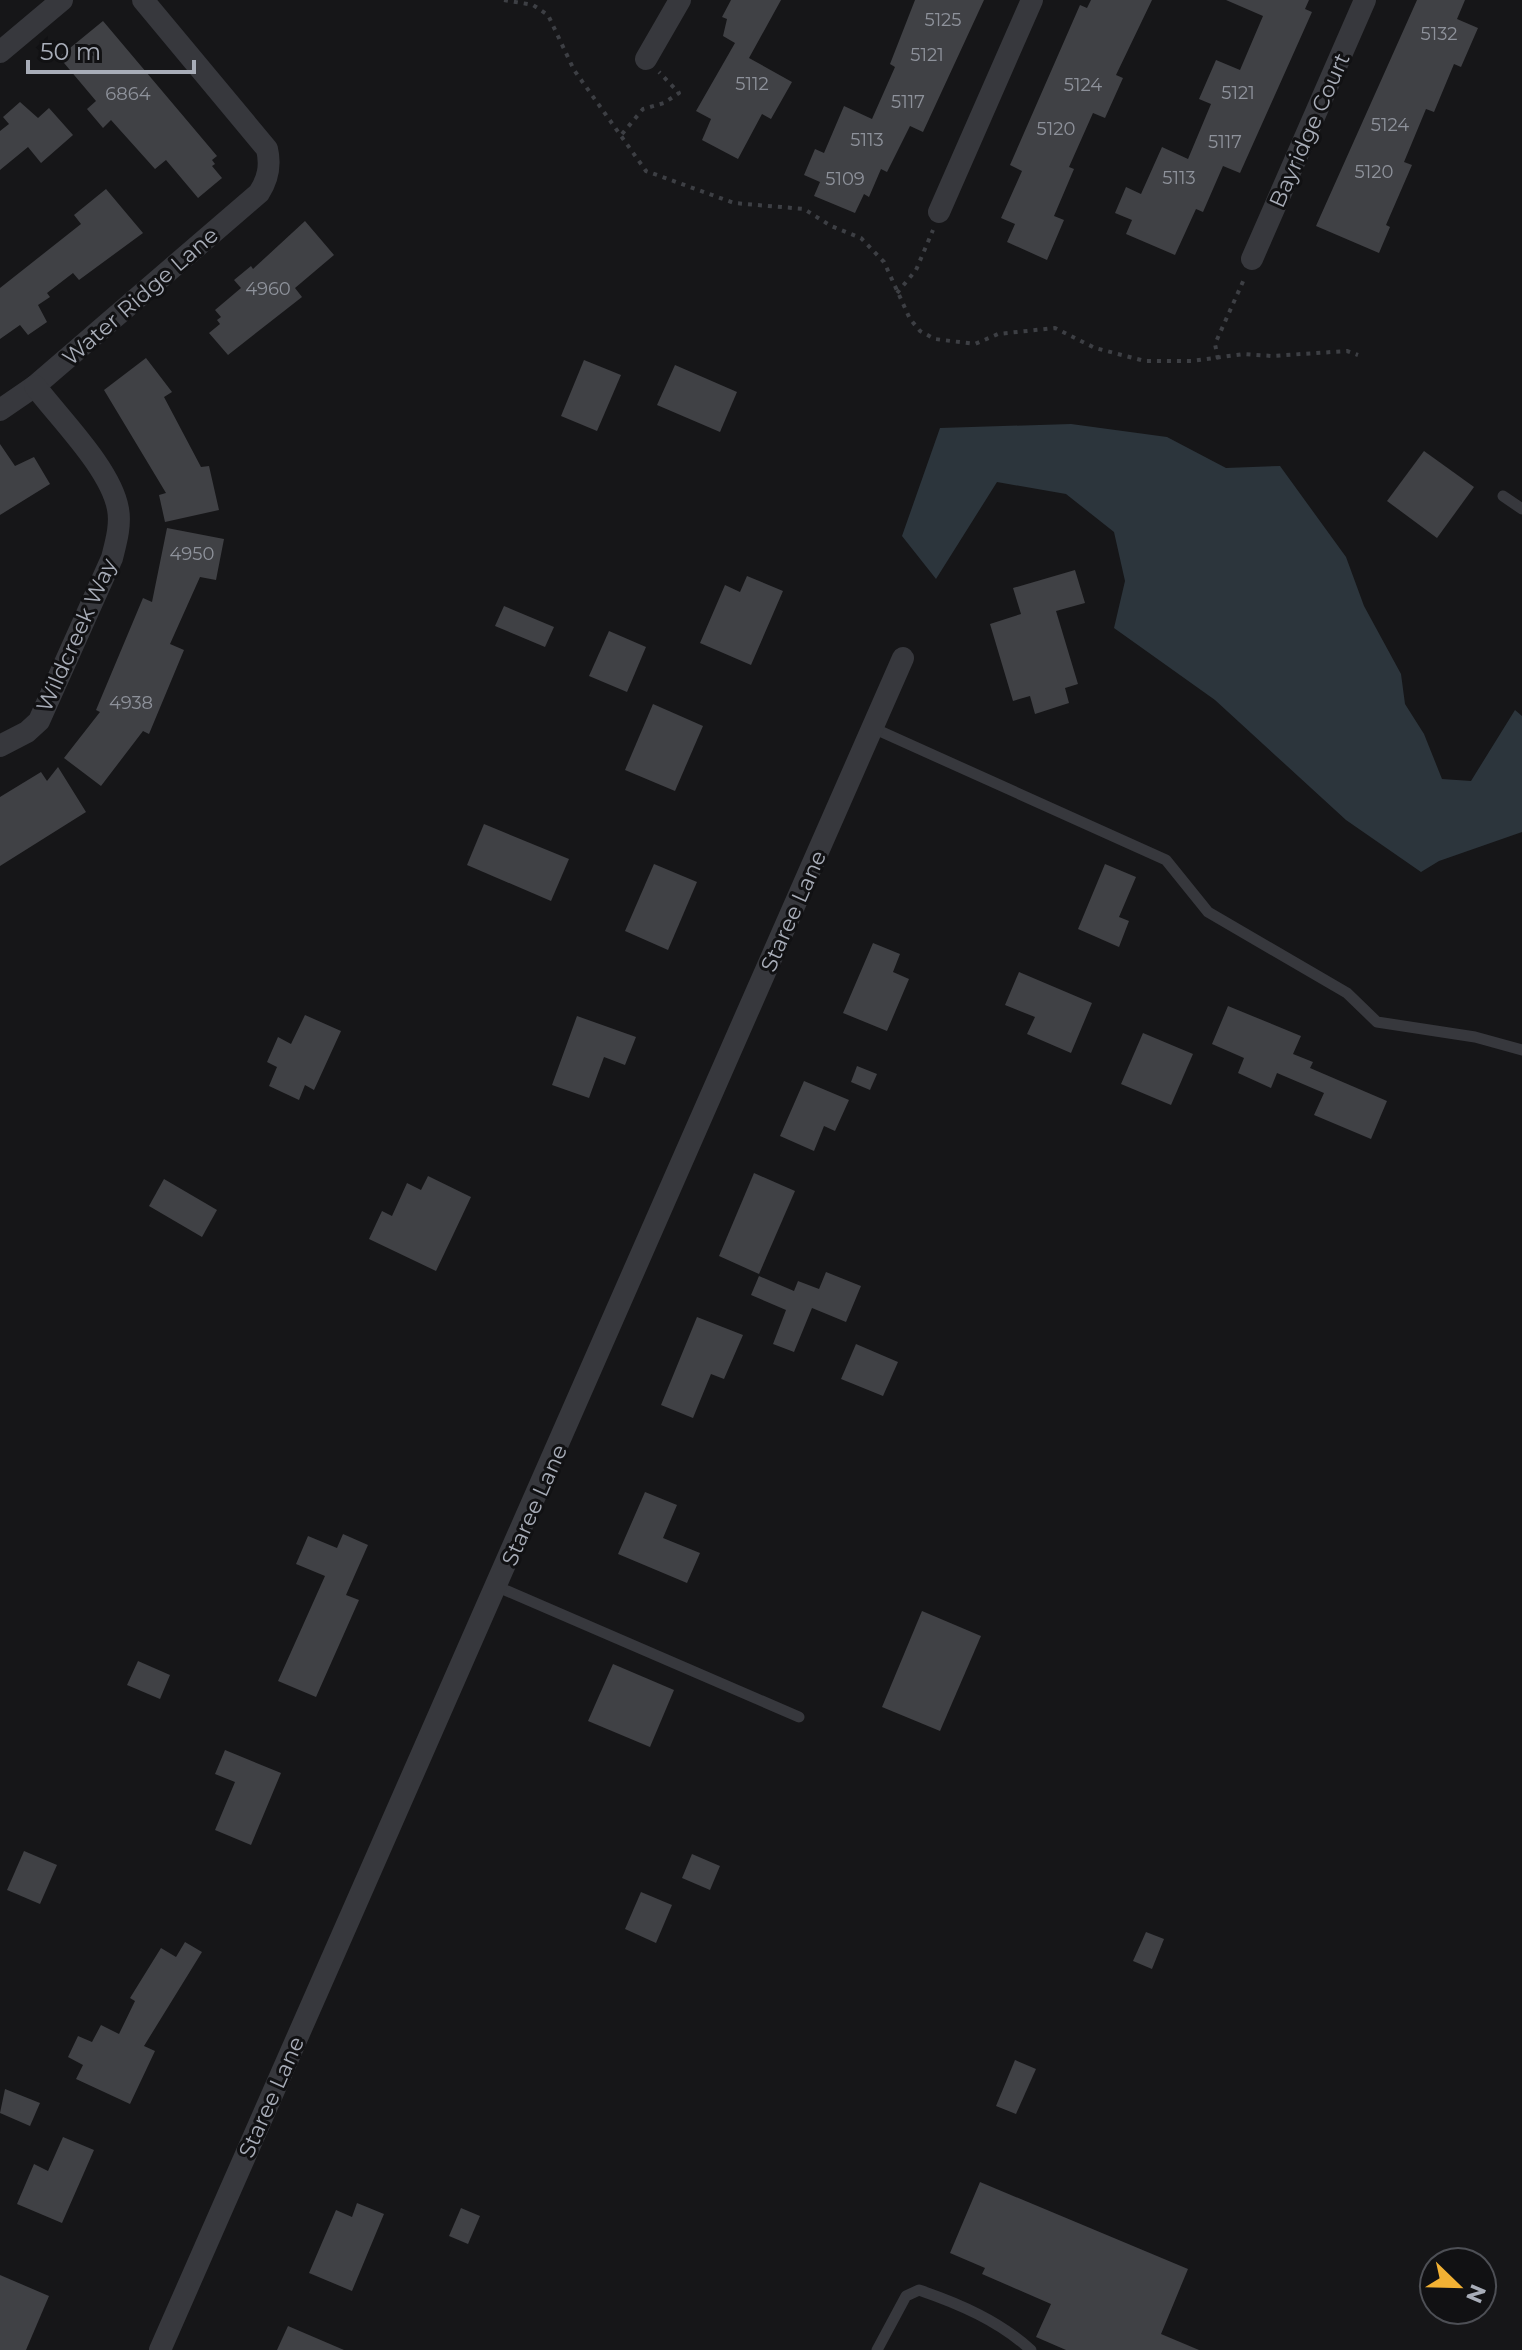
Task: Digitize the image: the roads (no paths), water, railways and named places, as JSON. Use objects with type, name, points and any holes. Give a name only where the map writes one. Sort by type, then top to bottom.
[{"type":"street","points":[[0,52],[62,0]]},
{"type":"street","name":"Water Ridge Lane","points":[[0,410],[35,386],[259,193],[268,172],[267,149],[143,0]]},
{"type":"street","points":[[646,59],[680,0]]},
{"type":"street","points":[[939,212],[1032,0]]},
{"type":"street","name":"Bayridge Court","points":[[1252,259],[1365,0]]},
{"type":"street","name":"Wildcreek Way","points":[[0,746],[27,732],[48,705],[112,558],[118,534],[119,512],[114,493],[35,386]]},
{"type":"street","name":"Staree Lane","points":[[160,2350],[498,1587],[903,658]]},
{"type":"lane","points":[[1503,496],[1522,509]]},
{"type":"lane","points":[[873,728],[1166,860],[1208,912],[1347,993],[1377,1022],[1475,1037],[1522,1050]]},
{"type":"lane","points":[[498,1587],[799,1717]]},
{"type":"lane","points":[[877,2350],[906,2296],[919,2290],[954,2302],[1010,2330],[1028,2349]]}]
